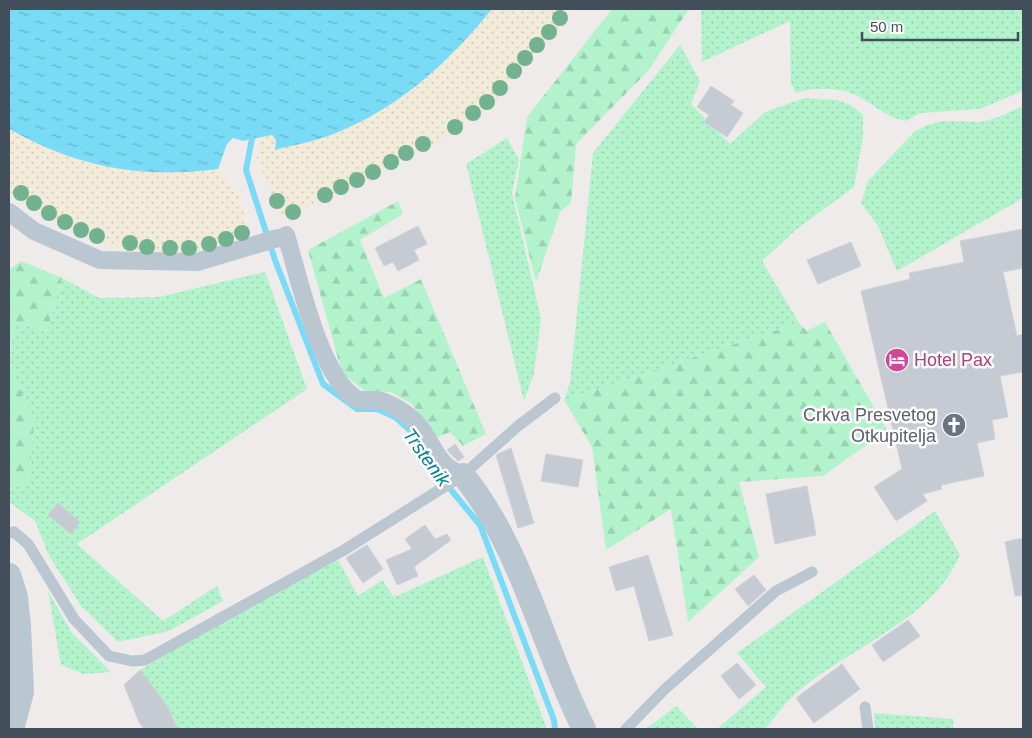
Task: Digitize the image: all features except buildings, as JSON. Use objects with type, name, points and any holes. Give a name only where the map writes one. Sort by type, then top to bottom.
[{"type":"street","points":[[9,212],[34,231],[100,260],[197,262],[282,237],[315,332],[331,370],[342,387],[357,400],[379,400],[412,418],[444,465],[477,492],[520,574],[584,729]]},
{"type":"street","points":[[9,575],[16,597],[22,692],[12,729]]},
{"type":"lane","points":[[9,533],[14,532],[28,544],[74,619],[109,656],[132,661],[144,660],[344,550],[459,478],[518,426],[554,398]]},
{"type":"lane","points":[[626,729],[665,689],[776,591],[812,572]]},
{"type":"lane","points":[[865,707],[868,729]]},
{"type":"green space","points":[[612,9],[689,9],[648,71],[576,144],[571,203],[560,212],[536,282],[515,198],[527,117]]},
{"type":"green space","points":[[701,9],[1023,9],[1023,91],[980,109],[920,113],[906,121],[900,120],[847,92],[812,89],[796,93],[791,84],[790,21],[702,62]]},
{"type":"green space","points":[[680,45],[700,81],[691,104],[730,144],[765,112],[804,98],[837,100],[851,105],[863,115],[863,137],[854,187],[797,229],[762,261],[799,323],[564,400],[570,383],[593,153]]},
{"type":"green space","points":[[1023,106],[1023,198],[897,271],[878,226],[861,203],[868,181],[915,131],[927,125],[943,121],[981,122],[999,117]]},
{"type":"green space","points":[[507,138],[519,160],[512,193],[541,319],[534,374],[524,401],[466,164]]},
{"type":"green space","points":[[398,201],[403,214],[360,240],[384,298],[421,279],[486,434],[463,446],[450,432],[434,439],[412,404],[391,392],[365,391],[342,373],[308,250]]},
{"type":"green space","points":[[21,261],[62,278],[47,331],[15,322],[9,355],[9,270]]},
{"type":"green space","points":[[265,272],[307,389],[77,544],[163,621],[217,586],[223,601],[169,631],[118,642],[81,606],[49,556],[35,521],[9,502],[9,490],[29,481],[34,424],[9,360],[15,322],[47,331],[62,278],[99,298],[159,297]]},
{"type":"green space","points":[[825,322],[887,430],[823,476],[739,482],[759,557],[688,622],[671,509],[606,550],[592,447],[564,400],[799,323],[807,331]]},
{"type":"green space","points":[[9,360],[34,424],[29,481],[9,490]]},
{"type":"green space","points":[[935,511],[960,555],[946,579],[929,599],[885,634],[813,680],[788,701],[765,729],[717,729],[766,687],[737,653]]},
{"type":"green space","points":[[483,557],[547,729],[177,729],[168,707],[140,670],[242,609],[338,560],[358,596],[382,580],[394,597]]},
{"type":"green space","points":[[48,591],[72,633],[111,672],[84,674],[61,665]]},
{"type":"green space","points":[[676,706],[698,729],[646,729]]},
{"type":"green space","points":[[874,713],[953,719],[953,729],[875,729]]},
{"type":"sand","points":[[492,9],[574,9],[490,106],[456,132],[350,188],[281,219],[257,159],[261,135],[272,135],[276,140],[275,149],[324,137],[355,125],[378,112],[420,83],[458,48]]},
{"type":"sand","points":[[9,129],[59,153],[110,167],[162,172],[218,169],[239,196],[250,233],[193,250],[170,254],[139,252],[80,234],[44,215],[9,192]]},
{"type":"water","points":[[9,9],[492,9],[458,48],[420,83],[378,112],[355,125],[310,142],[275,150],[276,140],[272,135],[243,141],[233,138],[227,144],[218,169],[162,172],[136,171],[84,161],[59,153],[9,129]]},
{"type":"waterway","name":"Trstenik","points":[[252,138],[246,170],[275,260],[323,384],[357,409],[377,409],[395,417],[412,432],[442,479],[480,525],[554,720],[555,729]]},
{"type":"place","name":"Hotel Pax","points":[[897,360]]},
{"type":"place","name":"Crkva Presvetog Otkupitelja","points":[[954,425]]}]
